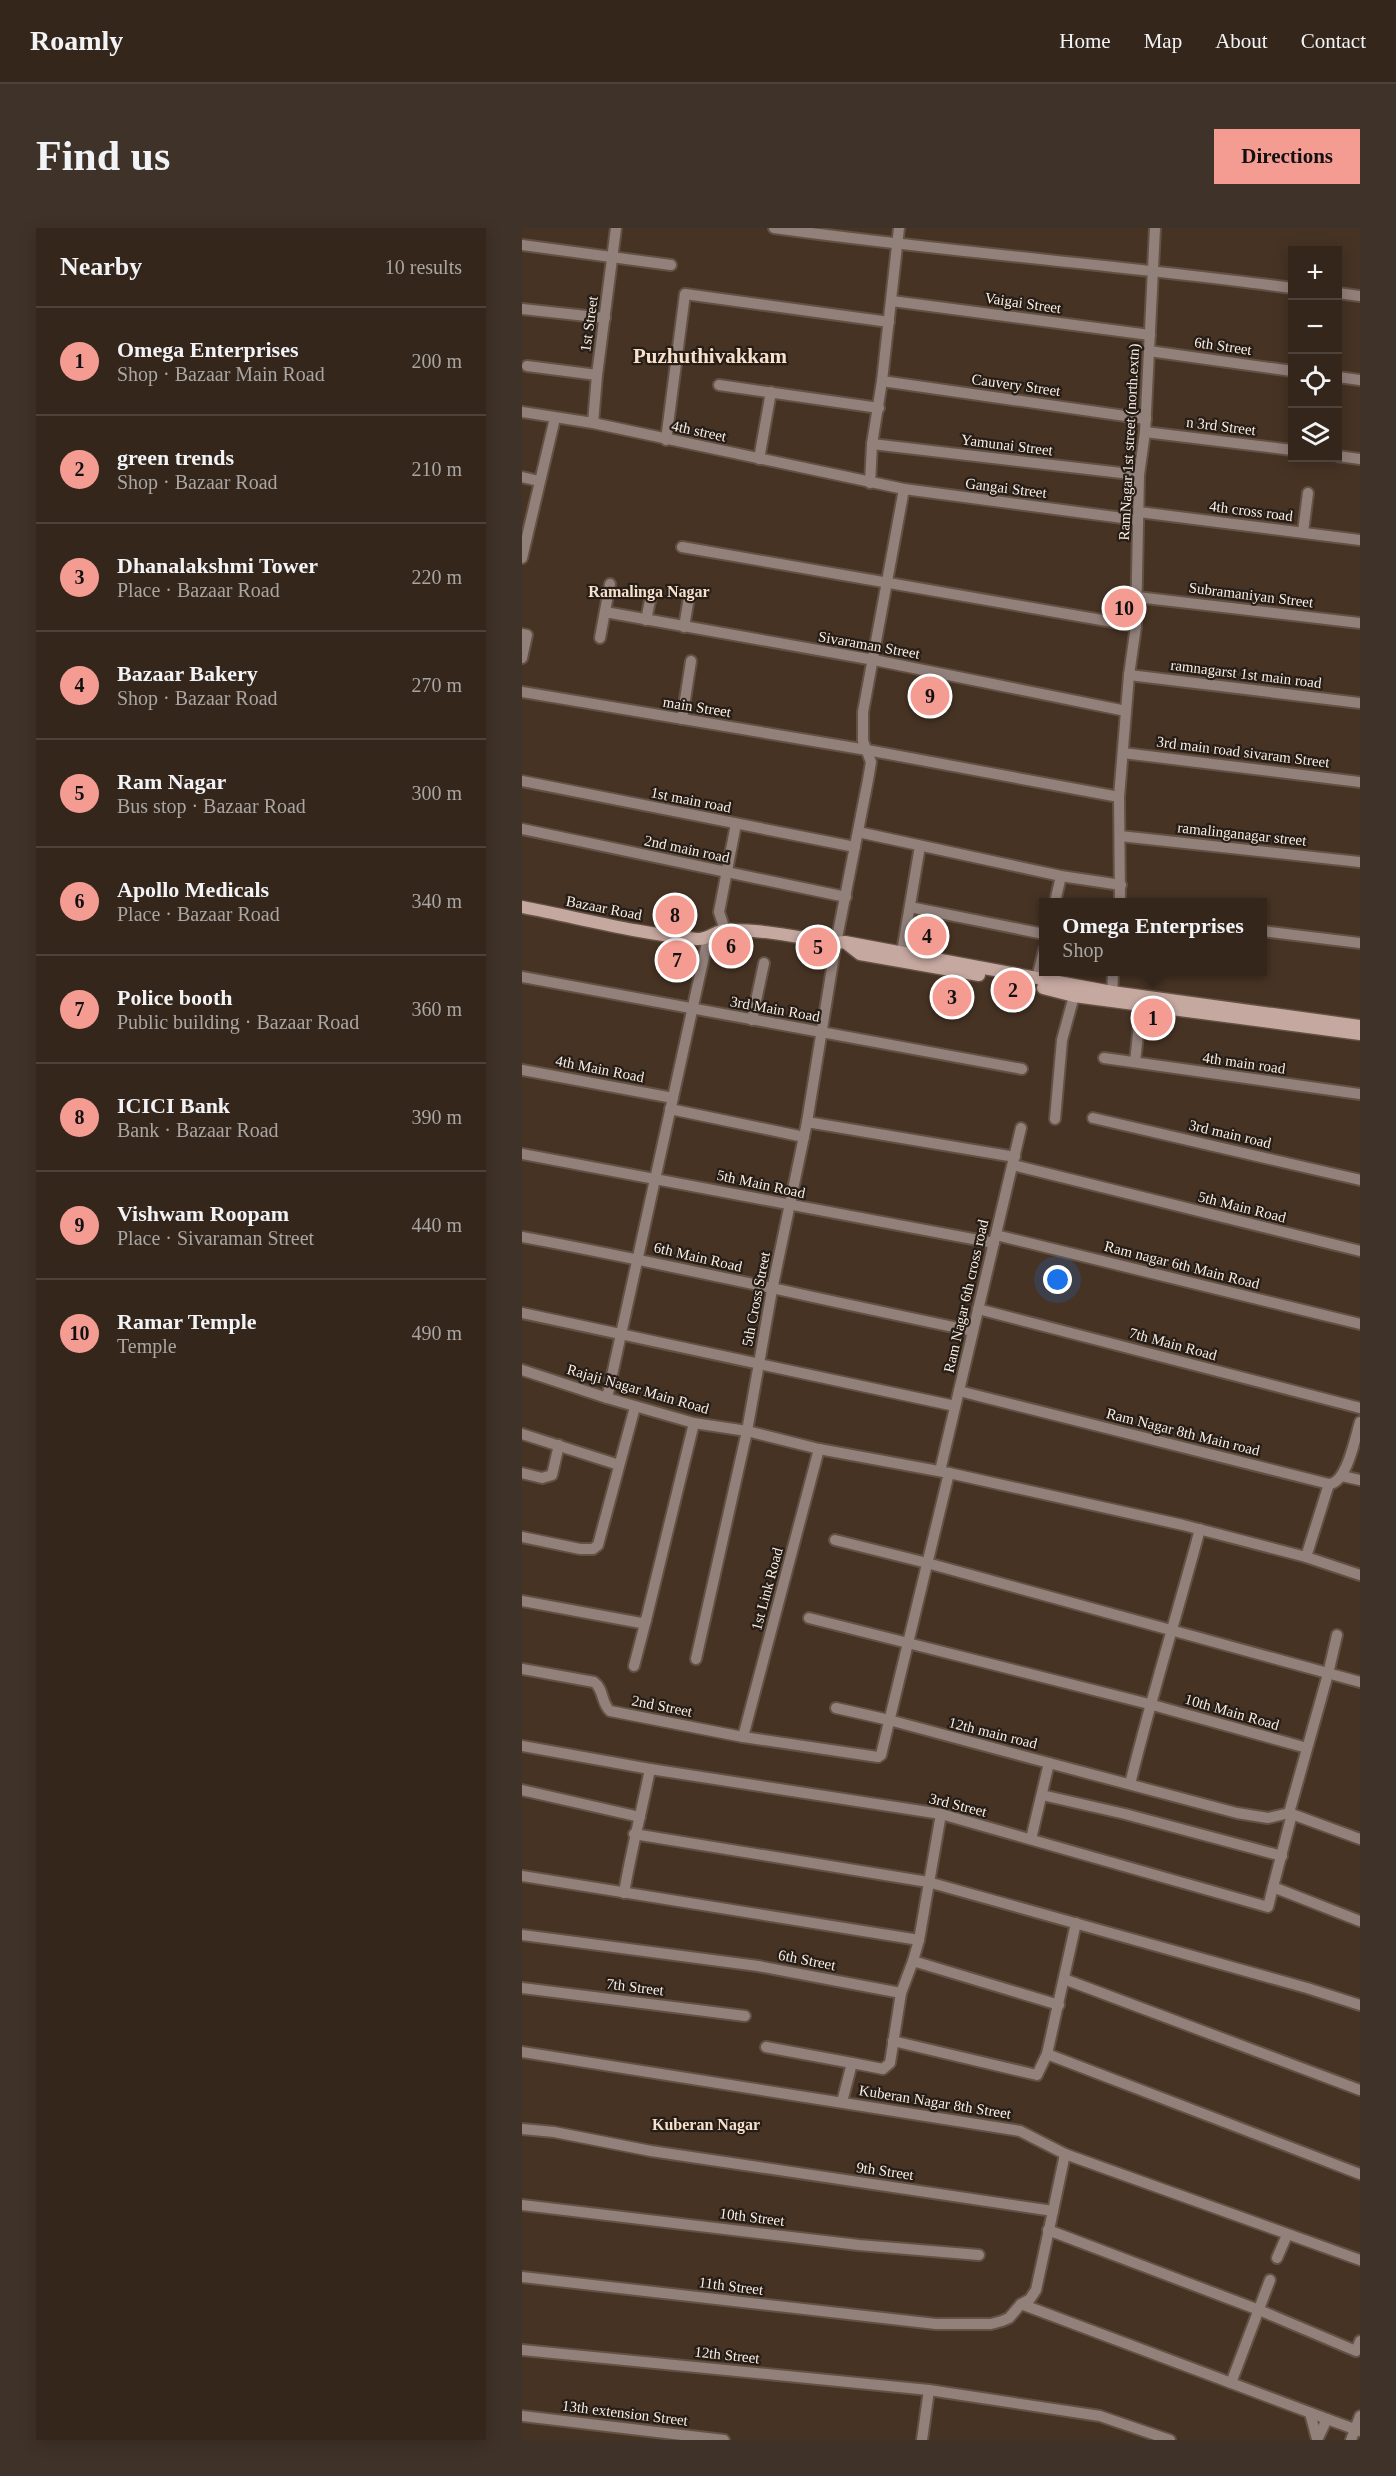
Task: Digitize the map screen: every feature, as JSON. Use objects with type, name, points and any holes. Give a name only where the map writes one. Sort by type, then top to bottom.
[{"type":"main road","name":"Bazaar Road","points":[[522,898],[698,934],[756,932],[902,952],[1037,978],[1112,997]]},
{"type":"main road","name":"Bazaar Road","points":[[522,907],[651,932],[716,934]]},
{"type":"main road","points":[[840,943],[860,954],[1057,990],[1074,996],[1112,997],[1360,1026]]},
{"type":"main road","points":[[1112,997],[1141,1006],[1360,1034]]},
{"type":"street","name":"1st Street","points":[[593,423],[616,228]]},
{"type":"street","points":[[774,228],[897,245],[1153,270],[1288,287]]},
{"type":"street","points":[[870,483],[872,444],[879,408],[899,228]]},
{"type":"street","name":"RamNagar 1st street (north.extn)","points":[[1120,898],[1119,797],[1129,675],[1136,626],[1139,476],[1146,419],[1155,228]]},
{"type":"street","points":[[522,245],[671,265]]},
{"type":"street","points":[[666,440],[685,294],[889,322]]},
{"type":"street","points":[[1342,294],[1360,296]]},
{"type":"street","name":"Vaigai Street","points":[[892,301],[1150,335]]},
{"type":"street","points":[[522,309],[605,318]]},
{"type":"street","name":"6th Street","points":[[1149,351],[1288,370]]},
{"type":"street","points":[[527,366],[597,375]]},
{"type":"street","points":[[1342,378],[1360,380]]},
{"type":"street","name":"Cauvery Street","points":[[882,381],[1146,419]]},
{"type":"street","points":[[719,385],[879,408]]},
{"type":"street","points":[[759,459],[771,392]]},
{"type":"street","name":"4th street","points":[[522,412],[593,423],[870,483]]},
{"type":"street","points":[[522,558],[555,418]]},
{"type":"street","name":"n 3rd Street","points":[[1145,432],[1288,449]]},
{"type":"street","name":"Yamunai Street","points":[[872,444],[1139,476]]},
{"type":"street","points":[[1342,457],[1360,459]]},
{"type":"street","points":[[522,477],[539,481]]},
{"type":"street","name":"Gangai Street","points":[[870,483],[1138,516]]},
{"type":"street","name":"5th Cross Street","points":[[696,1659],[747,1431],[772,1290],[807,1122],[821,1032],[840,943],[846,897],[871,762],[863,741],[862,723],[904,489]]},
{"type":"street","points":[[1304,532],[1308,493]]},
{"type":"street","name":"4th cross road","points":[[1138,516],[1304,532],[1360,540]]},
{"type":"street","points":[[682,547],[1136,626]]},
{"type":"street","points":[[600,638],[610,584]]},
{"type":"street","points":[[646,620],[651,596]]},
{"type":"street","points":[[684,627],[690,597]]},
{"type":"street","name":"Subramaniyan Street","points":[[1137,597],[1360,623]]},
{"type":"street","name":"Sivaraman Street","points":[[605,612],[874,660],[1126,711]]},
{"type":"street","points":[[522,658],[525,635]]},
{"type":"street","points":[[682,719],[691,661]]},
{"type":"street","name":"ramnagarst 1st main road","points":[[1129,675],[1360,703]]},
{"type":"street","name":"main Street","points":[[522,692],[867,750],[1119,797]]},
{"type":"street","name":"3rd main road sivaram Street","points":[[1123,753],[1360,782]]},
{"type":"street","name":"1st main road","points":[[522,781],[855,847]]},
{"type":"street","points":[[607,1398],[693,1009],[716,934],[736,824]]},
{"type":"street","name":"2nd main road","points":[[522,829],[846,897]]},
{"type":"street","points":[[858,832],[1061,876],[1121,885]]},
{"type":"street","name":"ramalinganagar street","points":[[1120,836],[1360,862]]},
{"type":"street","points":[[902,952],[920,846]]},
{"type":"street","points":[[1056,898],[1061,876]]},
{"type":"street","points":[[910,907],[1039,933]]},
{"type":"street","points":[[1267,931],[1360,943]]},
{"type":"street","points":[[752,1020],[764,963]]},
{"type":"street","points":[[1037,978],[1039,970]]},
{"type":"street","points":[[1112,997],[1113,976]]},
{"type":"street","name":"3rd Main Road","points":[[522,977],[1022,1069]]},
{"type":"street","points":[[1055,1119],[1062,1040],[1074,996]]},
{"type":"street","points":[[1129,1061],[1141,1006]]},
{"type":"street","name":"4th main road","points":[[1104,1058],[1360,1094]]},
{"type":"street","name":"4th Main Road","points":[[522,1070],[804,1137]]},
{"type":"street","name":"3rd main road","points":[[1093,1118],[1360,1180]]},
{"type":"street","name":"5th Main Road","points":[[807,1122],[1014,1161],[1360,1251]]},
{"type":"street","name":"Ram Nagar 6th cross road","points":[[743,1737],[873,1758],[881,1755],[927,1563],[955,1406],[1021,1128]]},
{"type":"street","name":"5th Main Road","points":[[522,1154],[791,1206],[995,1239]]},
{"type":"street","name":"6th Main Road","points":[[522,1237],[638,1258],[772,1290],[973,1331]]},
{"type":"street","name":"Ram nagar 6th Main Road","points":[[995,1239],[1360,1324]]},
{"type":"street","name":"7th Main Road","points":[[978,1309],[1360,1408]]},
{"type":"street","points":[[522,1313],[955,1406]]},
{"type":"street","name":"Rajaji Nagar Main Road","points":[[522,1370],[635,1407],[694,1423],[747,1431],[819,1449],[944,1472],[1200,1529],[1306,1557],[1360,1575]]},
{"type":"street","name":"Ram Nagar 8th Main road","points":[[959,1391],[1329,1484]]},
{"type":"street","points":[[522,1537],[593,1550],[600,1542],[635,1407]]},
{"type":"street","points":[[1306,1557],[1329,1484],[1335,1484],[1342,1476],[1360,1422]]},
{"type":"street","points":[[633,1666],[694,1423]]},
{"type":"street","points":[[522,1434],[619,1465]]},
{"type":"street","points":[[522,1473],[542,1478],[552,1475],[559,1446]]},
{"type":"street","name":"1st Link Road","points":[[743,1737],[819,1449]]},
{"type":"street","points":[[1342,1476],[1360,1480]]},
{"type":"street","points":[[1130,1784],[1149,1704],[1173,1631],[1200,1529]]},
{"type":"street","points":[[835,1540],[927,1563],[1360,1682]]},
{"type":"street","points":[[522,1601],[641,1623],[646,1620]]},
{"type":"street","name":"10th Main Road","points":[[809,1618],[1149,1704],[1307,1748]]},
{"type":"street","points":[[1337,1635],[1273,1887],[1360,1921]]},
{"type":"street","name":"2nd Street","points":[[522,1669],[594,1682],[598,1685],[605,1705],[610,1711],[743,1737]]},
{"type":"street","name":"12th main road","points":[[836,1708],[1049,1763],[1031,1839]]},
{"type":"street","name":"3rd Street","points":[[522,1746],[650,1769],[941,1814],[1268,1907],[1273,1887]]},
{"type":"street","points":[[1049,1763],[1237,1813],[1268,1818],[1291,1813],[1360,1839]]},
{"type":"street","points":[[624,1893],[634,1834],[650,1769]]},
{"type":"street","points":[[522,1790],[640,1817]]},
{"type":"street","points":[[1042,1795],[1125,1814],[1282,1856]]},
{"type":"street","points":[[766,2047],[883,2069],[888,2067],[902,1993],[919,1940],[941,1814]]},
{"type":"street","points":[[634,1834],[928,1882],[1307,1988],[1360,2005]]},
{"type":"street","points":[[522,1876],[765,1913],[919,1940]]},
{"type":"street","points":[[893,2042],[1034,2076],[1041,2071],[1047,2054],[1076,1923]]},
{"type":"street","name":"6th Street","points":[[522,1935],[758,1966],[902,1993]]},
{"type":"street","points":[[913,1961],[1059,2005]]},
{"type":"street","points":[[1064,1979],[1360,2090]]},
{"type":"street","name":"7th Street","points":[[522,1988],[745,2016]]},
{"type":"street","name":"Kuberan Nagar 8th Street","points":[[522,2052],[1020,2131],[1065,2154],[1360,2260]]},
{"type":"street","points":[[1047,2054],[1360,2174]]},
{"type":"street","points":[[842,2102],[852,2063]]},
{"type":"street","name":"9th Street","points":[[522,2129],[554,2132],[651,2151],[1053,2211]]},
{"type":"street","points":[[1021,2304],[1030,2299],[1036,2290],[1065,2154]]},
{"type":"street","name":"10th Street","points":[[522,2205],[859,2246],[979,2255]]},
{"type":"street","points":[[1048,2230],[1259,2310],[1356,2351],[1360,2341]]},
{"type":"street","points":[[1277,2258],[1287,2235]]},
{"type":"street","name":"11th Street","points":[[522,2277],[936,2325],[991,2324],[1009,2318],[1021,2304]]},
{"type":"street","points":[[1231,2383],[1270,2280]]},
{"type":"street","points":[[1021,2304],[1358,2430]]},
{"type":"street","name":"12th Street","points":[[522,2350],[929,2390],[1100,2416],[1170,2440]]},
{"type":"street","points":[[922,2440],[929,2390]]},
{"type":"street","points":[[1310,2412],[1318,2440]]},
{"type":"street","name":"13th extension Street","points":[[522,2416],[724,2440]]},
{"type":"street","points":[[1351,2440],[1358,2430],[1360,2416]]},
{"type":"street","points":[[1318,2440],[1327,2419]]},
{"type":"place","name":"Ramar Temple","points":[[1124,608]]},
{"type":"place","name":"Vishwam Roopam","points":[[930,696]]},
{"type":"place","name":"ICICI Bank","points":[[675,915]]},
{"type":"place","name":"Bazaar Bakery","points":[[927,936]]},
{"type":"place","name":"Apollo Medicals","points":[[731,946]]},
{"type":"place","name":"Ram Nagar","points":[[818,947]]},
{"type":"place","name":"Police booth","points":[[677,960]]},
{"type":"place","name":"green trends","points":[[1013,990]]},
{"type":"place","name":"Dhanalakshmi Tower","points":[[952,997]]},
{"type":"place","name":"Omega Enterprises","points":[[1153,1018]]},
{"type":"district","name":"Puzhuthivakkam","points":[[710,356]]},
{"type":"district","name":"Ramalinga Nagar","points":[[649,591]]},
{"type":"district","name":"Kuberan Nagar","points":[[706,2124]]}]
